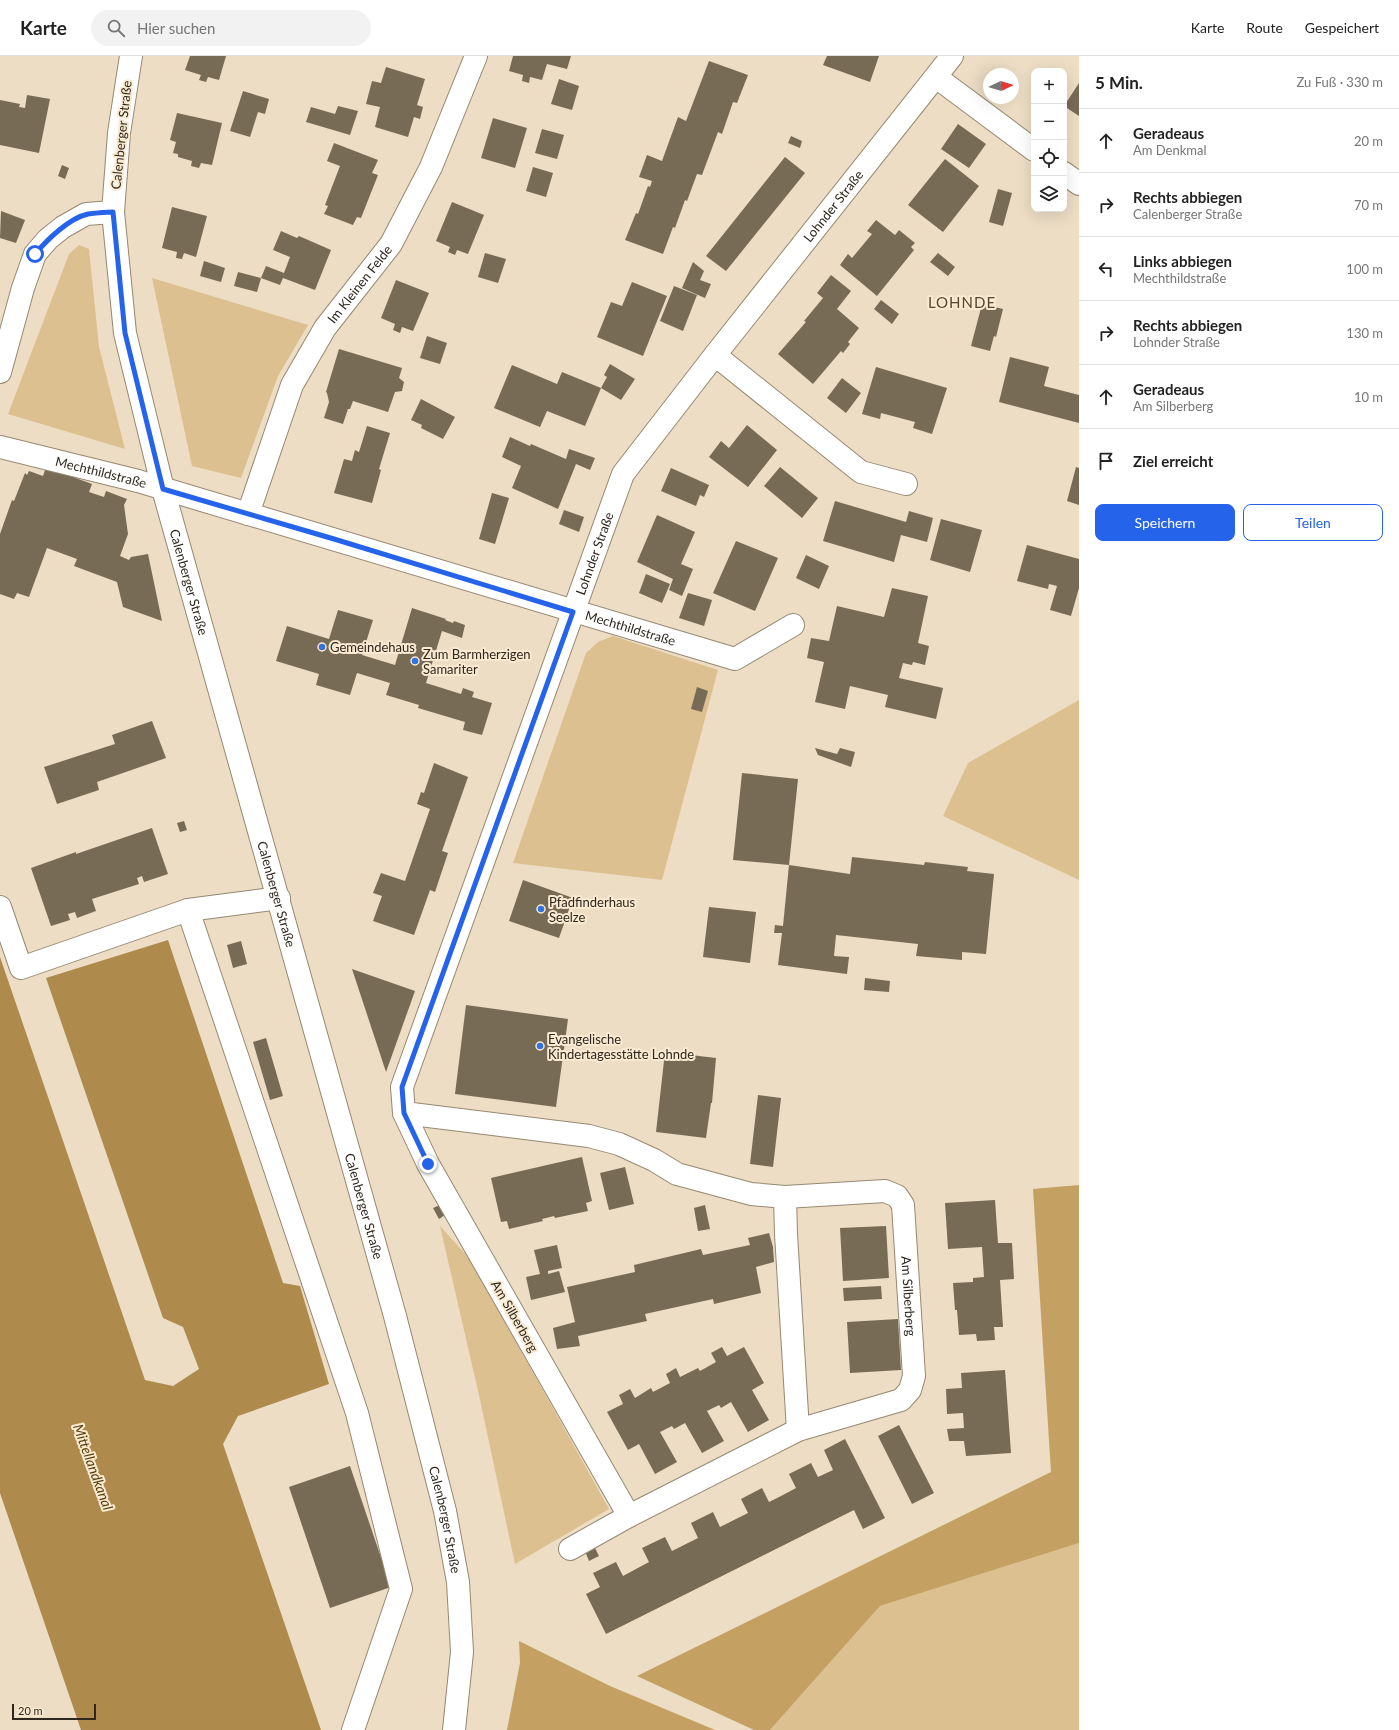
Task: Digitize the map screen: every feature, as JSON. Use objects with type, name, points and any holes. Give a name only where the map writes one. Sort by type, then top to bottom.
[{"type":"street","name":"Calenberger Straße","points":[[130,56],[119,134],[113,212],[125,333],[163,489],[279,898],[395,1316],[445,1510],[458,1582],[462,1652],[454,1730]]},
{"type":"street","name":"Im Kleinen Felde","points":[[248,514],[292,385],[325,328],[391,244],[431,167],[476,56]]},
{"type":"street","name":"Lohnder Straße","points":[[404,1113],[402,1087],[623,474],[715,355],[952,56]]},
{"type":"street","points":[[936,77],[1031,148]]},
{"type":"street","points":[[1067,175],[1079,184]]},
{"type":"street","points":[[0,372],[23,288],[35,254],[53,235],[74,220],[86,214],[113,212]]},
{"type":"street","points":[[715,355],[861,472],[906,484]]},
{"type":"street","name":"Mechthildstraße","points":[[0,447],[163,489],[735,659],[793,625]]},
{"type":"street","points":[[0,907],[21,968],[188,910],[279,898]]},
{"type":"street","points":[[188,910],[357,1413],[401,1589],[353,1730]]},
{"type":"street","name":"Am Silberberg","points":[[404,1113],[589,1136],[619,1144],[654,1160],[678,1174],[751,1194],[785,1197],[885,1191],[897,1196],[903,1205],[914,1376],[910,1390],[901,1400],[798,1430],[629,1516],[570,1549]]},
{"type":"street","name":"Am Silberberg","points":[[404,1113],[428,1164],[629,1516]]},
{"type":"street","points":[[785,1197],[798,1430]]},
{"type":"shaded area","points":[[79,245],[89,249],[99,347],[125,449],[8,414],[69,254]]},
{"type":"shaded area","points":[[152,278],[308,325],[278,376],[241,478],[192,466]]},
{"type":"shaded area","points":[[613,636],[718,670],[662,880],[513,863],[586,653],[598,642]]},
{"type":"shaded area","points":[[1079,700],[1079,880],[943,816],[968,763]]},
{"type":"shaded area","points":[[1079,1185],[1079,1543],[880,1606],[770,1730],[754,1730],[637,1676],[1051,1472],[1033,1189]]},
{"type":"shaded area","points":[[440,1226],[470,1259],[609,1509],[515,1564],[479,1395]]},
{"type":"shaded area","points":[[1079,1543],[1079,1730],[770,1730],[880,1606]]},
{"type":"shaded area","points":[[519,1641],[610,1686],[715,1730],[507,1730],[520,1663]]},
{"type":"water","name":"Mittellandkanal","points":[[168,940],[283,1283],[300,1286],[329,1384],[238,1416],[223,1444],[321,1730],[81,1730],[0,1493],[0,957],[145,1380],[173,1386],[199,1369],[183,1327],[163,1318],[46,978]]},
{"type":"building","points":[[190,56],[226,56],[219,80],[208,77],[206,82],[199,80],[201,75],[185,70]]},
{"type":"building","points":[[513,56],[571,56],[567,69],[547,64],[542,80],[530,77],[529,83],[522,81],[523,75],[509,71]]},
{"type":"building","points":[[827,56],[879,56],[870,82],[823,65]]},
{"type":"building","points":[[709,61],[748,75],[737,103],[733,102],[722,134],[718,132],[702,175],[697,174],[687,201],[685,200],[675,228],[673,227],[663,254],[625,240],[636,213],[638,214],[648,186],[650,187],[652,181],[639,177],[647,155],[662,161],[678,117],[686,121]]},
{"type":"building","points":[[386,67],[425,79],[417,105],[423,107],[420,119],[414,117],[408,137],[375,127],[380,107],[366,104],[372,81],[381,83]]},
{"type":"building","points":[[559,79],[579,86],[572,110],[551,104]]},
{"type":"building","points":[[1079,83],[1079,116],[1067,108],[1067,101]]},
{"type":"building","points":[[243,91],[269,99],[265,114],[258,112],[250,137],[230,131]]},
{"type":"building","points":[[27,95],[50,99],[39,153],[0,145],[0,100],[20,104],[19,107],[25,108]]},
{"type":"building","points":[[338,106],[358,111],[350,135],[306,122],[311,107],[335,114]]},
{"type":"building","points":[[177,113],[222,123],[212,165],[201,163],[199,168],[191,166],[192,161],[178,157],[178,154],[173,153],[176,142],[170,140]]},
{"type":"building","points":[[493,118],[527,128],[515,168],[481,158]]},
{"type":"building","points":[[958,124],[986,144],[969,168],[941,149]]},
{"type":"building","points":[[542,129],[564,135],[557,159],[535,153]]},
{"type":"building","points":[[791,136],[802,141],[800,148],[788,143]]},
{"type":"building","points":[[334,143],[378,160],[372,173],[378,175],[361,218],[357,217],[353,225],[324,214],[328,206],[325,205],[340,166],[327,161]]},
{"type":"building","points":[[785,157],[805,173],[726,271],[706,256]]},
{"type":"building","points":[[945,159],[979,186],[943,232],[908,205]]},
{"type":"building","points":[[62,165],[69,168],[65,179],[58,176]]},
{"type":"building","points":[[533,167],[553,173],[546,197],[526,191]]},
{"type":"building","points":[[998,189],[1012,193],[1003,226],[989,222]]},
{"type":"building","points":[[452,202],[484,215],[468,254],[457,250],[455,255],[448,252],[450,247],[436,241]]},
{"type":"building","points":[[172,207],[207,216],[196,257],[184,253],[182,259],[176,258],[177,252],[162,248]]},
{"type":"building","points":[[1,211],[25,220],[16,243],[0,238]]},
{"type":"building","points":[[876,220],[895,235],[899,230],[915,243],[911,247],[914,250],[877,296],[840,265],[848,254],[852,258],[872,234],[867,231]]},
{"type":"building","points":[[281,231],[297,238],[299,236],[331,250],[315,290],[283,278],[280,285],[261,278],[266,266],[284,273],[290,257],[273,250]]},
{"type":"building","points":[[485,253],[506,259],[498,283],[478,277]]},
{"type":"building","points":[[938,253],[955,267],[948,276],[930,262]]},
{"type":"building","points":[[204,261],[225,268],[221,282],[200,276]]},
{"type":"building","points":[[693,262],[704,271],[700,280],[711,284],[705,298],[682,288]]},
{"type":"building","points":[[238,272],[261,278],[257,292],[234,286]]},
{"type":"building","points":[[831,275],[851,291],[837,309],[859,328],[848,342],[850,344],[843,353],[841,351],[813,384],[778,354],[806,322],[804,321],[823,298],[817,293]]},
{"type":"building","points":[[396,280],[429,293],[413,331],[402,327],[400,333],[393,330],[395,324],[381,318]]},
{"type":"building","points":[[632,282],[667,296],[643,356],[597,337],[611,302],[622,306]]},
{"type":"building","points":[[674,286],[697,295],[683,331],[660,321]]},
{"type":"building","points":[[881,300],[899,314],[892,324],[874,309]]},
{"type":"building","points":[[982,304],[1003,309],[996,337],[994,336],[990,351],[971,346]]},
{"type":"building","points":[[427,336],[447,343],[440,364],[420,358]]},
{"type":"building","points":[[339,349],[402,368],[399,378],[404,382],[402,391],[395,392],[388,412],[353,401],[350,409],[348,409],[343,424],[324,418],[329,402],[326,392]]},
{"type":"building","points":[[1010,357],[1049,367],[1044,386],[1079,395],[1079,423],[999,402]]},
{"type":"building","points":[[610,364],[635,379],[621,400],[601,388],[607,377],[604,375]]},
{"type":"building","points":[[512,365],[557,384],[562,372],[601,388],[585,426],[547,411],[540,427],[494,408]]},
{"type":"building","points":[[876,367],[947,388],[932,434],[913,428],[915,422],[881,413],[880,419],[862,414]]},
{"type":"building","points":[[842,378],[861,393],[846,413],[827,398]]},
{"type":"building","points":[[421,399],[455,417],[443,439],[421,428],[422,425],[411,420]]},
{"type":"building","points":[[747,425],[777,450],[748,487],[709,457],[721,441],[729,448]]},
{"type":"building","points":[[367,426],[390,433],[379,469],[381,470],[372,503],[334,493],[344,459],[352,461],[355,450],[359,452]]},
{"type":"building","points":[[510,437],[566,459],[569,449],[595,458],[590,470],[576,464],[558,509],[512,488],[521,466],[502,457]]},
{"type":"building","points":[[46,467],[92,484],[89,492],[104,497],[106,491],[127,499],[124,505],[128,534],[120,556],[129,560],[131,557],[148,554],[162,621],[123,607],[117,582],[74,566],[77,559],[47,548],[29,597],[17,593],[14,599],[0,594],[0,534],[12,500],[14,501],[25,473],[27,475],[29,471],[43,476]]},
{"type":"building","points":[[780,467],[818,498],[802,518],[764,486]]},
{"type":"building","points":[[1076,467],[1079,468],[1079,505],[1067,501]]},
{"type":"building","points":[[671,468],[709,485],[704,497],[700,495],[696,506],[661,491]]},
{"type":"building","points":[[492,493],[509,498],[495,544],[479,539]]},
{"type":"building","points":[[835,501],[906,522],[909,511],[933,518],[927,542],[901,535],[894,562],[823,541]]},
{"type":"building","points":[[564,510],[584,517],[579,532],[559,524]]},
{"type":"building","points":[[657,515],[695,532],[681,564],[693,569],[682,596],[669,590],[673,579],[637,562]]},
{"type":"building","points":[[941,519],[982,530],[970,572],[930,560]]},
{"type":"building","points":[[736,541],[778,558],[755,611],[713,593]]},
{"type":"building","points":[[1027,545],[1079,559],[1079,588],[1071,616],[1050,610],[1057,586],[1049,584],[1048,589],[1017,581]]},
{"type":"building","points":[[806,555],[829,566],[819,589],[796,578]]},
{"type":"building","points":[[646,574],[670,584],[662,603],[639,593]]},
{"type":"building","points":[[892,588],[928,596],[918,643],[929,646],[925,665],[913,662],[912,665],[903,663],[899,678],[943,688],[936,719],[885,707],[888,695],[850,686],[845,709],[815,702],[824,662],[807,658],[811,638],[829,641],[837,606],[884,617]]},
{"type":"building","points":[[688,593],[712,600],[704,626],[679,618]]},
{"type":"building","points":[[412,608],[446,619],[445,620],[453,623],[454,621],[465,625],[462,638],[442,631],[426,683],[461,694],[463,688],[474,692],[472,697],[492,703],[482,735],[463,730],[465,722],[418,708],[419,705],[386,695],[390,683],[357,673],[350,695],[316,685],[319,674],[276,661],[287,626],[329,639],[338,610],[373,620],[362,655],[395,665]]},
{"type":"building","points":[[697,687],[708,691],[702,712],[691,709]]},
{"type":"building","points":[[152,721],[166,758],[97,782],[99,790],[57,804],[44,767],[115,744],[112,735]]},
{"type":"building","points":[[815,748],[837,754],[840,748],[855,752],[851,767],[818,755]]},
{"type":"building","points":[[434,763],[468,777],[442,851],[448,853],[435,892],[430,890],[414,935],[373,921],[382,896],[373,893],[381,873],[405,881],[430,809],[417,804],[421,792],[424,793]]},
{"type":"building","points":[[742,773],[798,779],[789,865],[733,860]]},
{"type":"building","points":[[184,821],[187,830],[180,832],[177,823]]},
{"type":"building","points":[[152,828],[168,874],[144,882],[142,876],[137,878],[139,884],[92,899],[96,911],[77,918],[75,912],[68,914],[70,920],[51,926],[31,868]]},
{"type":"building","points":[[852,857],[924,865],[925,862],[968,867],[967,871],[994,874],[986,954],[962,952],[962,960],[916,956],[918,944],[836,935],[834,956],[849,957],[847,974],[778,965],[782,933],[774,933],[775,925],[783,926],[789,865],[850,874]]},
{"type":"building","name":"Pfadfinderhaus Seelze","points":[[523,880],[573,898],[559,938],[509,921]]},
{"type":"building","points":[[709,907],[756,912],[750,963],[703,957]]},
{"type":"building","points":[[241,941],[247,964],[233,968],[227,945]]},
{"type":"building","points":[[352,969],[415,991],[386,1072]]},
{"type":"building","points":[[865,978],[890,981],[889,992],[864,990]]},
{"type":"building","points":[[466,1005],[568,1019],[556,1107],[455,1094]]},
{"type":"building","points":[[266,1038],[283,1096],[270,1100],[253,1042]]},
{"type":"building","points":[[665,1052],[716,1058],[712,1103],[706,1138],[656,1132]]},
{"type":"building","points":[[758,1095],[781,1098],[773,1167],[750,1164]]},
{"type":"building","points":[[582,1157],[592,1201],[586,1203],[588,1211],[555,1218],[554,1216],[542,1219],[543,1221],[509,1229],[507,1221],[501,1222],[491,1178]]},
{"type":"building","points":[[625,1167],[634,1204],[609,1210],[600,1173]]},
{"type":"building","points":[[995,1200],[998,1243],[1012,1243],[1014,1279],[1000,1280],[1003,1327],[994,1327],[995,1340],[977,1341],[976,1334],[959,1335],[953,1283],[973,1282],[973,1278],[984,1277],[982,1247],[948,1249],[945,1203]]},
{"type":"building","points":[[440,1205],[445,1215],[439,1219],[433,1208]]},
{"type":"building","points":[[705,1205],[710,1229],[698,1231],[694,1208]]},
{"type":"building","points":[[886,1226],[889,1278],[843,1281],[840,1228]]},
{"type":"building","points":[[769,1233],[773,1247],[774,1262],[756,1267],[761,1293],[714,1304],[713,1299],[645,1314],[647,1321],[578,1336],[580,1346],[557,1349],[553,1328],[575,1322],[567,1287],[635,1272],[634,1265],[701,1249],[703,1255],[750,1245],[748,1238]]},
{"type":"building","points":[[557,1245],[562,1268],[548,1271],[548,1274],[559,1271],[565,1292],[531,1300],[526,1277],[540,1274],[534,1250]]},
{"type":"building","points":[[881,1286],[882,1299],[844,1301],[843,1288]]},
{"type":"building","points":[[898,1319],[901,1370],[850,1373],[847,1322]]},
{"type":"building","points":[[722,1347],[727,1356],[744,1347],[764,1383],[752,1390],[769,1420],[748,1432],[731,1402],[721,1408],[719,1405],[707,1411],[724,1441],[702,1453],[685,1423],[674,1429],[672,1426],[660,1432],[677,1462],[655,1474],[639,1444],[628,1450],[607,1412],[623,1404],[619,1395],[630,1389],[635,1398],[651,1388],[653,1392],[670,1383],[666,1374],[676,1368],[680,1377],[698,1368],[700,1371],[716,1362],[711,1353]]},
{"type":"building","points":[[1005,1370],[1011,1453],[966,1456],[964,1441],[949,1441],[947,1429],[964,1428],[963,1413],[947,1414],[946,1389],[962,1388],[961,1373]]},
{"type":"building","points":[[899,1425],[934,1493],[912,1504],[878,1436]]},
{"type":"building","points":[[845,1439],[885,1518],[863,1529],[854,1510],[606,1634],[586,1594],[600,1587],[593,1573],[616,1562],[623,1576],[649,1562],[642,1548],[665,1537],[672,1551],[698,1538],[691,1523],[713,1512],[720,1527],[748,1513],[741,1499],[762,1488],[769,1502],[783,1495],[796,1488],[789,1474],[811,1463],[818,1477],[833,1470],[824,1450]]},
{"type":"building","points":[[350,1466],[391,1587],[330,1608],[289,1487]]},
{"type":"building","points":[[594,1546],[599,1556],[589,1561],[585,1551]]},
{"type":"place","name":"Gemeindehaus","points":[[322,647]]},
{"type":"place","name":"Zum Barmherzigen Samariter","points":[[415,661]]},
{"type":"place","name":"Pfadfinderhaus Seelze","points":[[541,909]]},
{"type":"place","name":"Evangelische Kindertagesstätte Lohnde","points":[[540,1046]]},
{"type":"district","name":"LOHNDE","points":[[962,303]]},
{"type":"route","points":[[35,254],[48,239],[63,227],[86,214],[113,212],[125,333],[163,489],[334,539],[573,612],[402,1087],[404,1113],[428,1164]]}]
